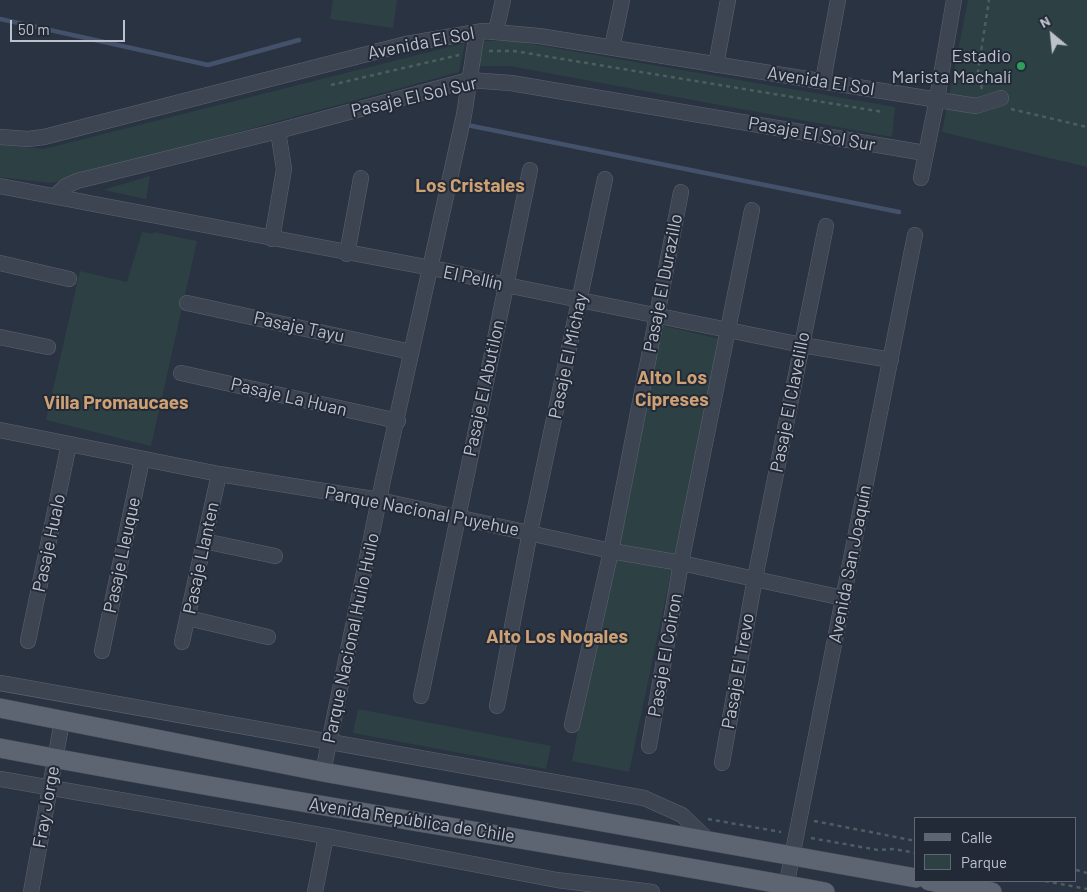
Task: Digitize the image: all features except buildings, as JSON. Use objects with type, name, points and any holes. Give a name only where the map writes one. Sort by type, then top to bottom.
[{"type":"main road","name":"Avenida República de Chile","points":[[0,708],[323,772],[914,878]]},
{"type":"main road","name":"Avenida República de Chile","points":[[0,748],[739,877],[785,888],[825,892]]},
{"type":"main road","points":[[739,877],[763,892]]},
{"type":"main road","points":[[935,882],[992,892]]},
{"type":"street","points":[[496,32],[503,0]]},
{"type":"street","points":[[612,48],[622,0]]},
{"type":"street","points":[[716,65],[728,0]]},
{"type":"street","points":[[823,81],[838,0]]},
{"type":"street","points":[[920,178],[937,100],[954,0]]},
{"type":"street","name":"Avenida El Sol","points":[[0,137],[28,139],[44,137],[381,49],[477,32],[496,32],[612,48],[976,106],[996,100]]},
{"type":"street","name":"Parque Nacional Huilo Huilo","points":[[323,772],[411,352],[464,115],[476,50],[477,32]]},
{"type":"street","name":"Pasaje El Sol Sur","points":[[56,195],[66,186],[77,181],[278,131],[469,80],[511,82],[925,153]]},
{"type":"street","points":[[272,238],[284,169],[278,131]]},
{"type":"street","name":"Pasaje El Abutilon","points":[[421,696],[530,170]]},
{"type":"street","points":[[348,254],[361,178]]},
{"type":"street","name":"Pasaje El Michay","points":[[496,706],[530,532],[605,179]]},
{"type":"street","points":[[0,186],[56,195]]},
{"type":"street","name":"Pasaje El Durazillo","points":[[572,725],[612,551],[681,192]]},
{"type":"street","name":"El Pellín","points":[[56,195],[802,345],[891,360]]},
{"type":"street","name":"Pasaje El Coiron","points":[[649,746],[681,563],[752,210]]},
{"type":"street","name":"Pasaje El Clavelillo","points":[[755,578],[826,226]]},
{"type":"street","name":"Avenida San Joaquín","points":[[785,888],[915,235]]},
{"type":"street","points":[[0,264],[69,279]]},
{"type":"street","name":"Pasaje Tayu","points":[[187,303],[411,352]]},
{"type":"street","points":[[0,337],[48,347]]},
{"type":"street","name":"Pasaje La Huan","points":[[181,372],[398,421]]},
{"type":"street","name":"Parque Nacional Puyehue","points":[[0,430],[219,474],[380,500],[612,551],[755,578],[843,598]]},
{"type":"street","name":"Pasaje Hualo","points":[[28,641],[69,444]]},
{"type":"street","name":"Pasaje Lleuque","points":[[102,651],[142,459]]},
{"type":"street","name":"Pasaje Llanten","points":[[182,642],[219,474]]},
{"type":"street","points":[[204,541],[275,556]]},
{"type":"street","name":"Pasaje El Trevo","points":[[722,763],[755,578]]},
{"type":"street","points":[[188,618],[268,637]]},
{"type":"street","points":[[0,683],[644,798],[682,815],[710,842]]},
{"type":"street","name":"Fray Jorge","points":[[31,892],[62,721]]},
{"type":"street","name":"Avenida República de Chile","points":[[0,779],[326,836],[556,886],[652,892]]},
{"type":"street","points":[[315,892],[326,836]]},
{"type":"path","points":[[989,0],[978,71],[983,92],[996,100],[994,106],[1087,128]]},
{"type":"path","points":[[331,85],[476,50],[514,51],[883,112]]},
{"type":"path","points":[[800,818],[914,841]]},
{"type":"path","points":[[797,835],[878,850],[894,849],[914,853]]},
{"type":"path","points":[[1051,882],[1087,888]]},
{"type":"green space","points":[[333,0],[397,0],[393,28],[330,19]]},
{"type":"green space","name":"Estadio Marista Machalí","points":[[968,0],[1087,0],[1087,167],[942,132]]},
{"type":"green space","points":[[481,41],[514,41],[895,107],[892,137],[510,66],[477,66]]},
{"type":"green space","points":[[465,43],[459,72],[51,183],[0,177],[0,145],[44,149]]},
{"type":"green space","points":[[150,176],[146,199],[103,190]]},
{"type":"green space","points":[[142,232],[153,234],[153,232],[197,241],[151,446],[46,420],[80,271],[127,282]]},
{"type":"green space","points":[[655,324],[720,339],[629,772],[572,761]]},
{"type":"green space","points":[[358,709],[551,746],[546,769],[353,733]]},
{"type":"waterway","points":[[0,19],[208,65],[299,40]]},
{"type":"waterway","points":[[467,125],[899,212]]},
{"type":"place","name":"Estadio Marista Machalí","points":[[1021,66]]},
{"type":"district","name":"Los Cristales","points":[[470,186]]},
{"type":"district","name":"Alto Los Cipreses","points":[[672,389]]},
{"type":"district","name":"Villa Promaucaes","points":[[116,403]]},
{"type":"district","name":"Alto Los Nogales","points":[[557,637]]}]
